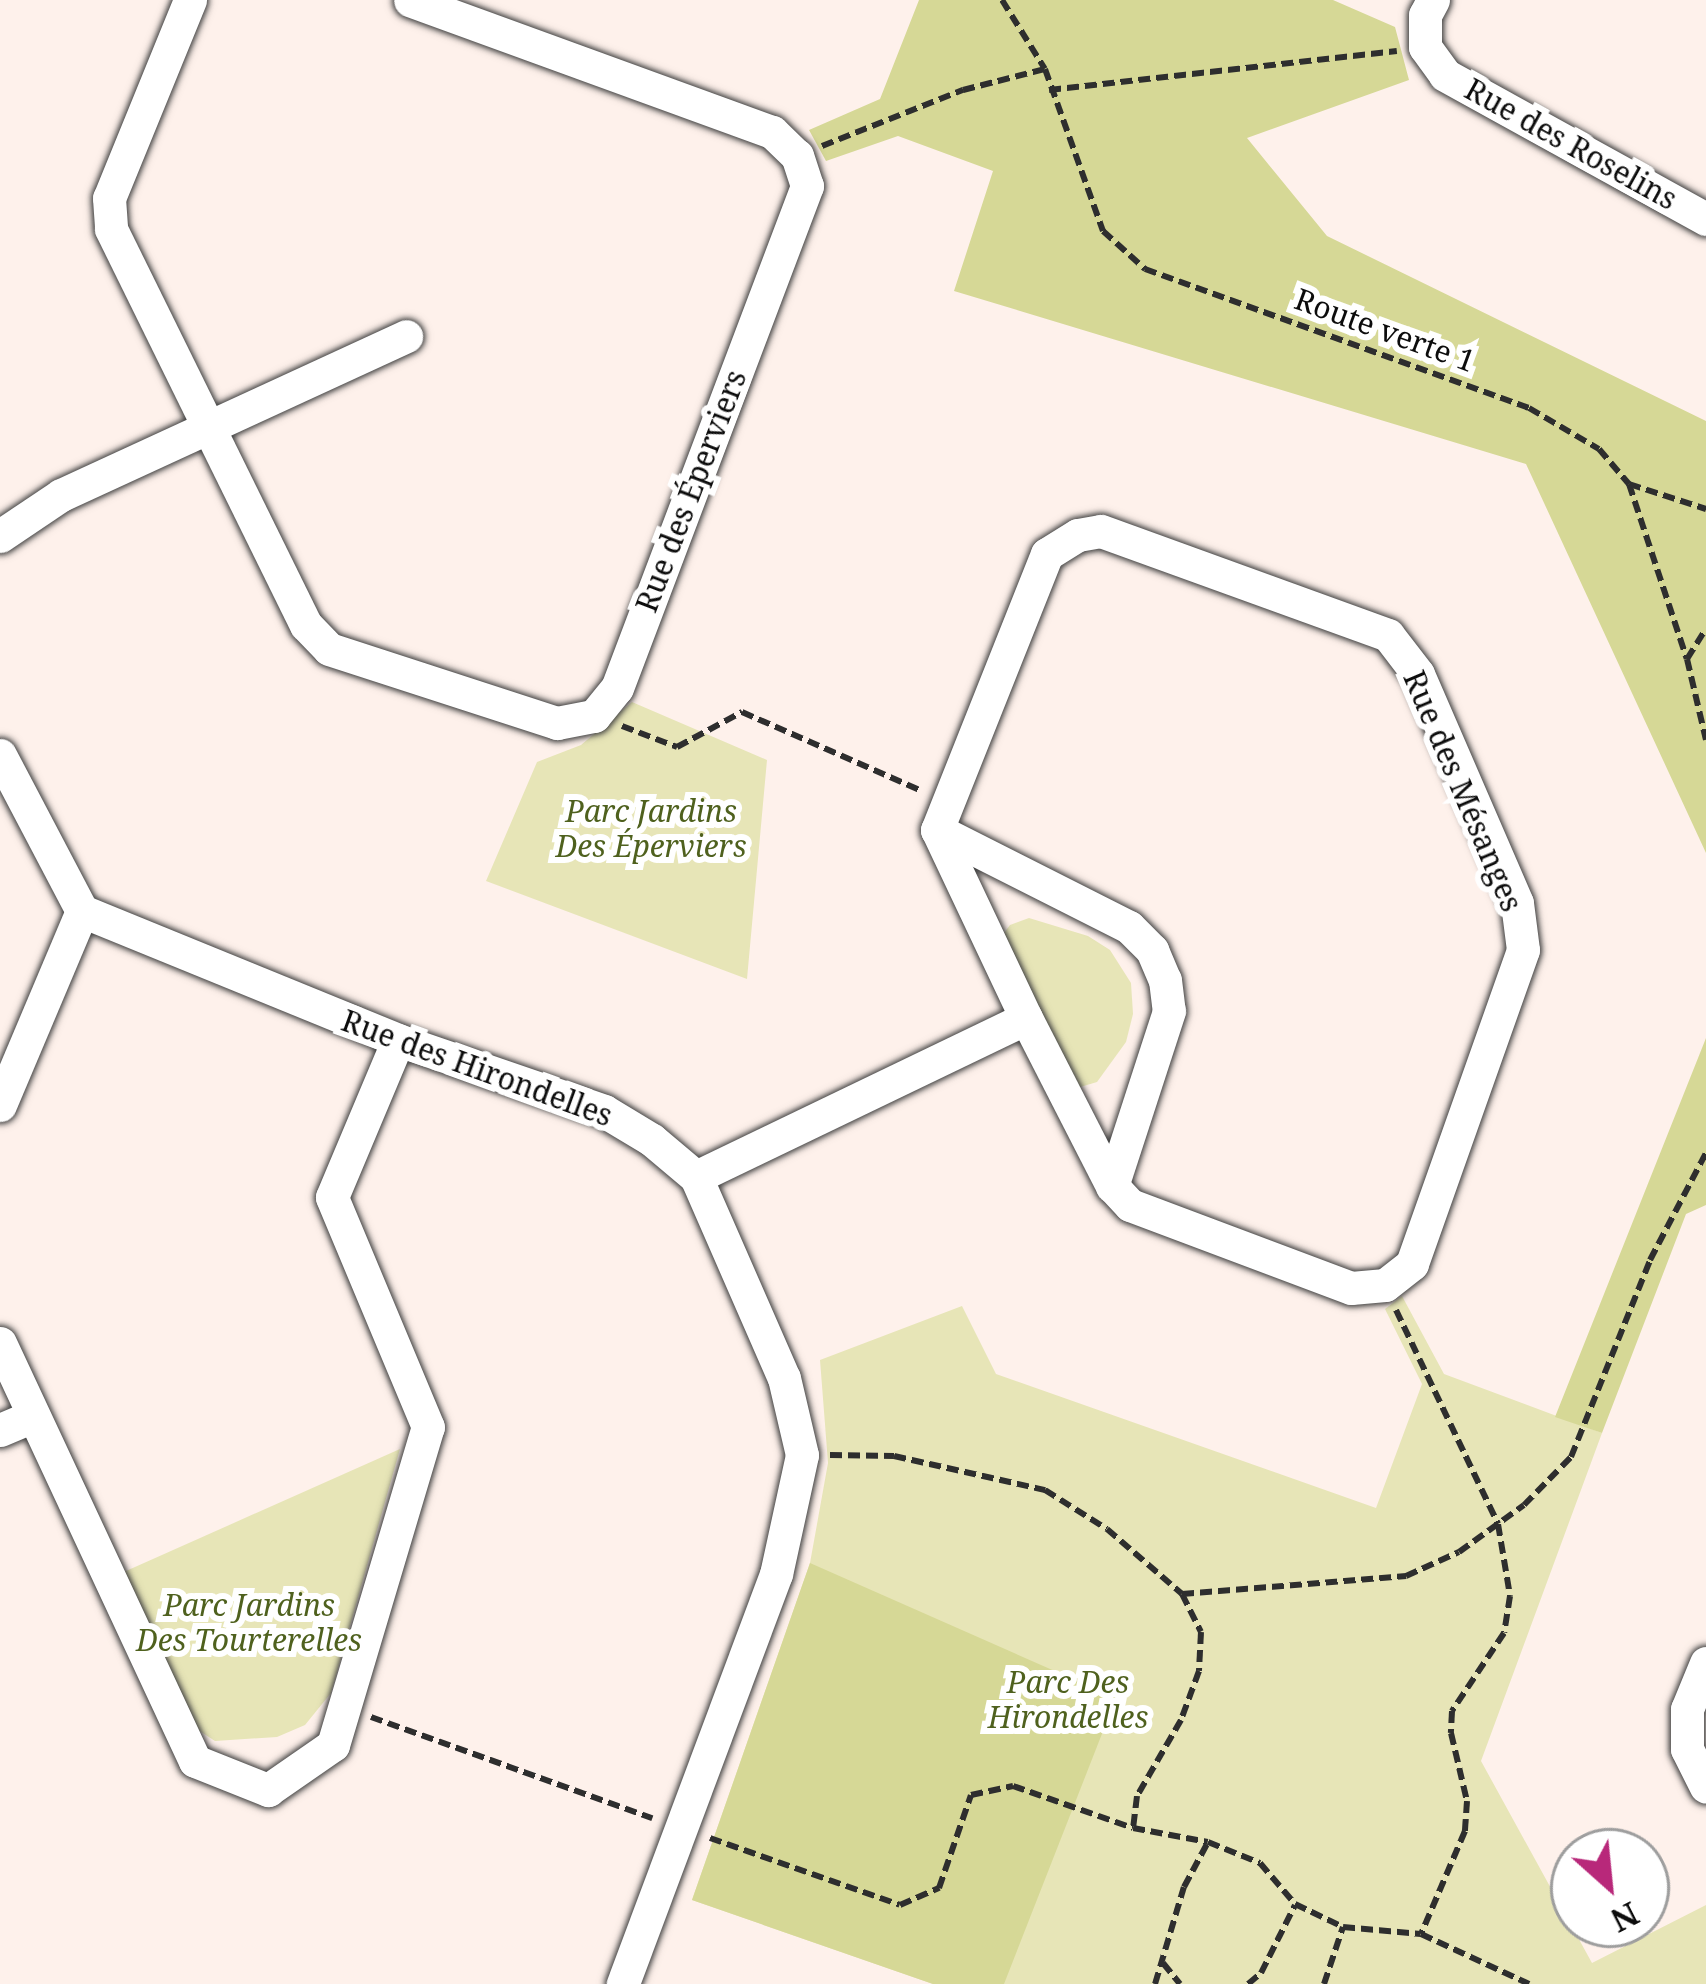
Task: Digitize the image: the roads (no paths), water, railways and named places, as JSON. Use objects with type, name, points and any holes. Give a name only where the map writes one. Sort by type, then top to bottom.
[{"type":"street","points":[[190,0],[109,198],[111,229],[208,427]]},
{"type":"street","name":"Rue des Éperviers","points":[[208,427],[306,625],[329,649],[557,723],[595,716],[617,688],[806,186],[797,156],[772,132],[410,0]]},
{"type":"street","name":"Rue des Roselins","points":[[1433,0],[1425,15],[1425,47],[1445,75],[1706,220]]},
{"type":"street","points":[[0,536],[62,495],[406,336]]},
{"type":"street","points":[[0,505],[62,495]]},
{"type":"street","name":"Rue des Mésanges","points":[[942,816],[1047,554],[1078,536],[1101,531],[1388,635],[1418,674],[1517,903],[1523,950],[1412,1264],[1384,1285],[1351,1288],[1130,1205],[1112,1186]]},
{"type":"street","points":[[0,755],[82,911],[0,1105]]},
{"type":"street","points":[[942,816],[1026,1018],[1112,1186]]},
{"type":"street","points":[[942,816],[1129,927],[1152,950],[1165,980],[1168,1011],[1112,1186]]},
{"type":"street","name":"Rue des Hirondelles","points":[[82,911],[398,1040],[604,1111],[652,1140],[696,1177],[784,1378],[802,1455],[776,1574],[622,1984]]},
{"type":"street","points":[[696,1177],[1026,1018]]},
{"type":"street","points":[[0,1343],[15,1424],[195,1761],[268,1790],[333,1745],[428,1427],[332,1198],[398,1040]]},
{"type":"street","points":[[1706,1663],[1687,1708],[1687,1749],[1706,1787]]},
{"type":"park label","name":"Parc Jardins Des Éperviers","points":[[651,828]]},
{"type":"park label","name":"Parc Jardins Des Tourterelles","points":[[249,1622]]},
{"type":"park label","name":"Parc Des Hirondelles","points":[[1068,1699]]}]
